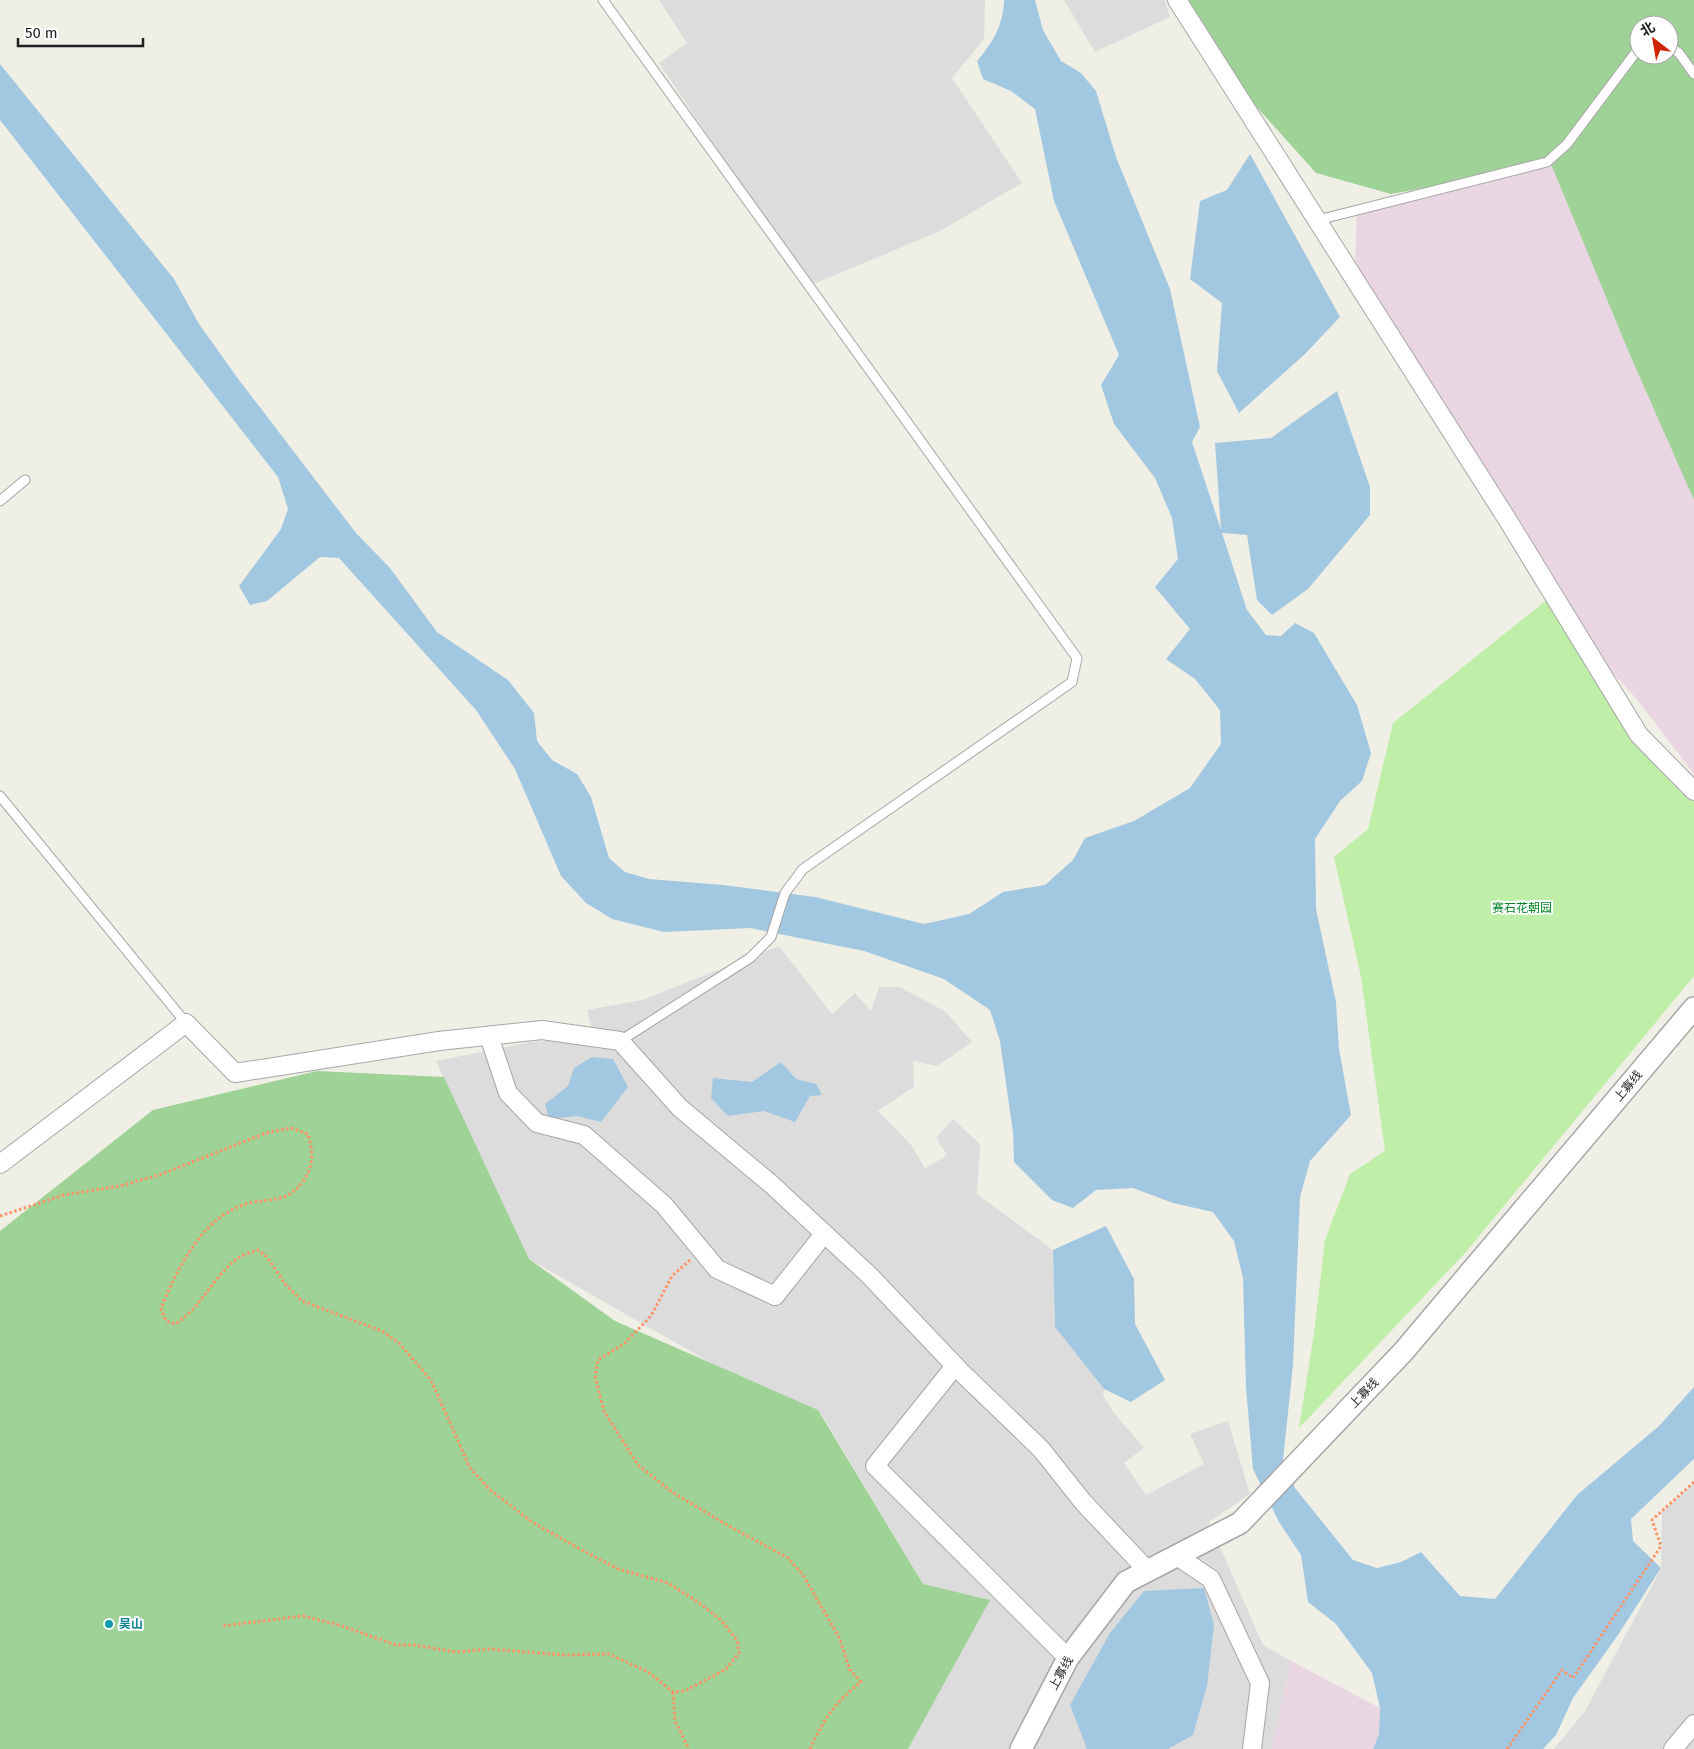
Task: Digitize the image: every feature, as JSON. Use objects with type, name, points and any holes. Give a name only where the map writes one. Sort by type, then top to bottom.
[{"type":"street","points":[[1178,0],[1318,220],[1639,735],[1694,791]]},
{"type":"street","name":"上寡线","points":[[1021,1749],[1068,1658],[1126,1582],[1240,1523],[1403,1352],[1694,1008]]},
{"type":"street","points":[[0,1164],[186,1023],[235,1073],[542,1030],[620,1041],[680,1108],[771,1184],[869,1275],[955,1366],[1041,1449],[1083,1502],[1148,1571]]},
{"type":"street","points":[[489,1036],[508,1093],[537,1123],[584,1135],[664,1205],[717,1269],[775,1296],[824,1234]]},
{"type":"street","points":[[955,1366],[876,1466],[1068,1658]]},
{"type":"street","points":[[1177,1556],[1211,1579],[1260,1683],[1252,1749]]},
{"type":"street","points":[[1673,1749],[1694,1724]]},
{"type":"lane","points":[[603,0],[1077,658],[1072,682],[803,869],[785,893],[771,936],[750,958],[620,1041]]},
{"type":"lane","points":[[1679,52],[1694,74]]},
{"type":"lane","points":[[1318,220],[1547,162],[1567,144],[1629,61]]},
{"type":"lane","points":[[1,498],[25,480]]},
{"type":"lane","points":[[0,796],[186,1023]]},
{"type":"path","points":[[0,1216],[64,1195],[120,1186],[162,1174],[266,1132],[291,1128],[308,1134],[312,1151],[310,1172],[297,1190],[285,1197],[249,1203],[232,1210],[216,1220],[203,1234],[167,1292],[161,1309],[166,1321],[174,1324],[188,1316],[222,1275],[240,1258],[258,1250],[267,1257],[286,1285],[302,1301],[382,1331],[399,1343],[431,1380],[470,1468],[489,1488],[532,1522],[582,1550],[618,1569],[668,1584],[695,1600],[720,1618],[738,1640],[738,1653],[726,1669],[685,1691],[673,1692],[648,1672],[609,1654],[564,1655],[489,1649],[456,1652],[414,1645],[396,1646],[339,1625],[303,1616],[222,1626]]},
{"type":"path","points":[[702,1250],[672,1276],[652,1316],[624,1344],[598,1360],[595,1376],[604,1412],[638,1465],[672,1492],[788,1558],[803,1575],[817,1598],[839,1637],[850,1670],[861,1682],[841,1698],[824,1720],[810,1749]]},
{"type":"path","points":[[1507,1749],[1562,1670],[1573,1678],[1660,1546],[1652,1520],[1694,1482]]},
{"type":"path","points":[[673,1692],[674,1721],[689,1749]]},
{"type":"shaded area","points":[[659,0],[985,0],[984,39],[952,78],[1022,183],[940,231],[809,286],[659,63],[687,43]]},
{"type":"shaded area","points":[[1064,0],[1165,0],[1170,17],[1095,52]]},
{"type":"shaded area","points":[[1590,123],[1694,438],[1694,774],[1636,698],[1595,654],[1544,562],[1355,265],[1357,208],[1551,164]]},
{"type":"shaded area","points":[[779,946],[832,1014],[855,993],[871,1011],[879,987],[900,987],[946,1012],[972,1042],[937,1066],[913,1061],[914,1087],[878,1111],[912,1146],[925,1169],[947,1155],[936,1138],[953,1119],[980,1144],[977,1194],[1053,1250],[1055,1327],[1104,1389],[1103,1395],[1114,1413],[1144,1448],[1124,1463],[1146,1495],[1204,1464],[1190,1434],[1228,1421],[1250,1494],[1209,1522],[1263,1645],[1291,1661],[1272,1749],[908,1749],[989,1600],[923,1584],[822,1415],[713,1364],[529,1259],[436,1061],[531,1042],[594,1038],[587,1010],[642,1000]]},
{"type":"shaded area","points":[[1694,1483],[1694,1749],[1554,1749],[1585,1711],[1661,1569],[1662,1512]]},
{"type":"shaded area","points":[[1291,1661],[1380,1708],[1379,1734],[1373,1749],[1272,1749]]},
{"type":"green space","points":[[1186,0],[1694,0],[1694,500],[1630,355],[1551,164],[1391,194],[1316,173],[1210,55]]},
{"type":"green space","name":"赛石花朝园","points":[[1548,599],[1694,796],[1694,976],[1465,1253],[1299,1428],[1314,1333],[1325,1240],[1350,1174],[1385,1151],[1361,977],[1334,857],[1368,829],[1393,723]]},
{"type":"green space","points":[[317,1071],[444,1077],[529,1259],[615,1321],[818,1410],[923,1584],[990,1600],[908,1749],[0,1749],[0,1231],[153,1110]]},
{"type":"water","points":[[1004,0],[1035,0],[1043,30],[1061,61],[1081,73],[1096,91],[1116,157],[1170,289],[1200,427],[1192,442],[1221,530],[1215,443],[1271,438],[1337,391],[1370,487],[1370,515],[1308,589],[1272,615],[1257,600],[1247,535],[1222,533],[1247,610],[1266,635],[1281,636],[1295,623],[1314,633],[1357,705],[1371,753],[1362,781],[1340,801],[1315,839],[1316,909],[1336,1002],[1339,1049],[1351,1115],[1310,1161],[1300,1197],[1293,1365],[1283,1460],[1295,1488],[1353,1560],[1377,1568],[1401,1562],[1421,1552],[1460,1596],[1495,1599],[1577,1495],[1659,1426],[1694,1387],[1694,1459],[1631,1519],[1633,1541],[1661,1568],[1618,1635],[1573,1698],[1556,1735],[1543,1749],[1373,1749],[1379,1734],[1380,1708],[1372,1673],[1336,1624],[1308,1602],[1301,1555],[1279,1522],[1253,1469],[1246,1387],[1243,1278],[1234,1241],[1213,1212],[1173,1203],[1133,1188],[1096,1190],[1073,1208],[1052,1200],[1014,1162],[1013,1132],[1000,1041],[990,1010],[944,979],[864,951],[750,928],[664,932],[612,919],[586,903],[561,876],[515,769],[476,710],[339,558],[320,557],[267,601],[250,605],[239,586],[281,529],[288,509],[278,477],[0,120],[0,64],[174,279],[199,324],[239,380],[356,533],[390,568],[437,632],[508,680],[534,713],[537,741],[552,760],[577,774],[591,797],[609,858],[625,872],[649,879],[723,885],[815,897],[924,924],[969,914],[1003,892],[1045,885],[1073,860],[1085,838],[1134,821],[1190,788],[1221,744],[1220,710],[1195,679],[1166,659],[1190,629],[1155,587],[1178,559],[1172,518],[1155,478],[1114,424],[1101,385],[1119,355],[1054,201],[1035,109],[1011,91],[983,79],[977,61],[996,33],[1002,18]]},
{"type":"water","points":[[1250,154],[1340,317],[1304,355],[1239,413],[1217,371],[1222,303],[1190,279],[1200,201],[1227,190]]},
{"type":"water","points":[[592,1057],[613,1059],[628,1087],[601,1122],[577,1116],[549,1119],[545,1104],[568,1086],[574,1068]]},
{"type":"water","points":[[781,1062],[796,1079],[816,1084],[822,1095],[810,1096],[795,1122],[764,1111],[728,1116],[711,1098],[713,1078],[752,1082]]},
{"type":"water","points":[[1106,1226],[1134,1279],[1135,1324],[1165,1380],[1131,1402],[1104,1389],[1055,1327],[1053,1250]]},
{"type":"water","points":[[1204,1588],[1214,1625],[1207,1686],[1193,1735],[1168,1749],[1087,1749],[1070,1705],[1110,1633],[1144,1591]]},
{"type":"place","name":"吴山","points":[[109,1624]]}]
